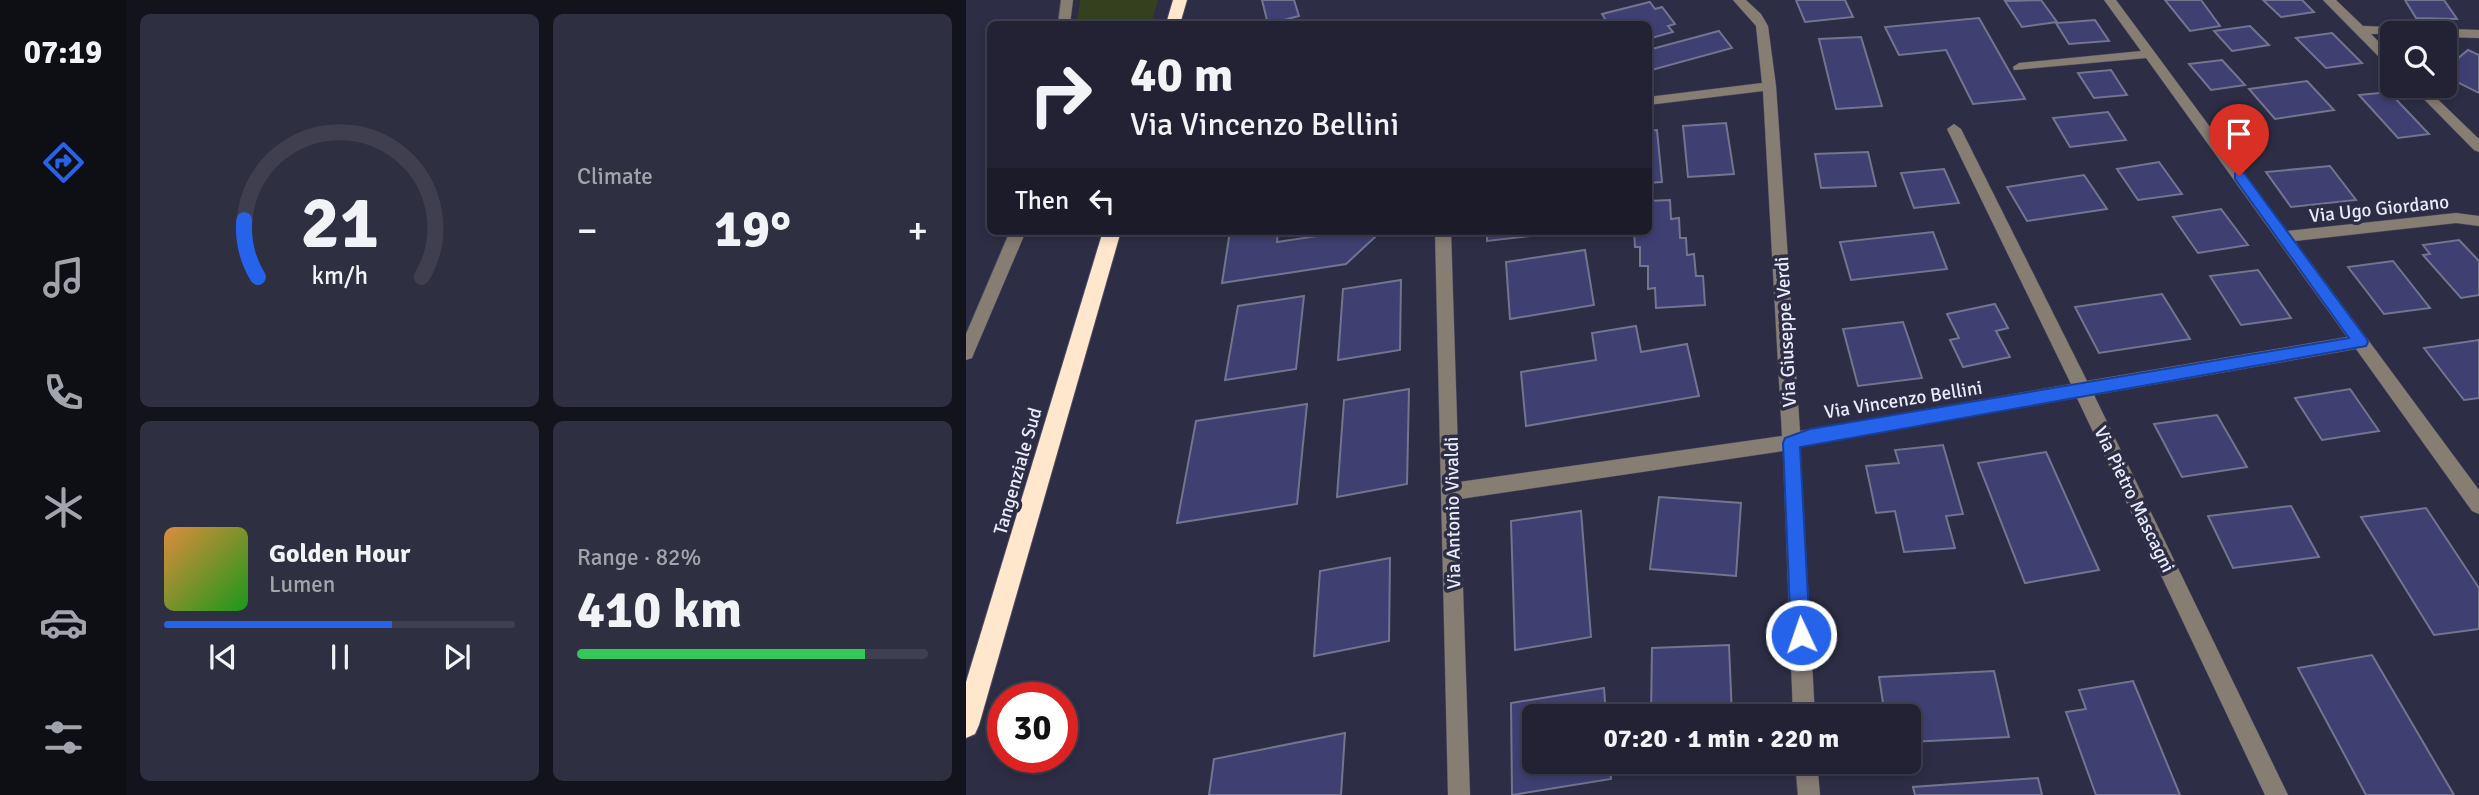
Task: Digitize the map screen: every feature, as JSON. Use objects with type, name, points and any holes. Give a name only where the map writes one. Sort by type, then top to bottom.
[{"type":"highway","points":[[1174,21],[1180,0]]},
{"type":"highway","name":"Tangenziale Sud","points":[[966,725],[1111,235]]},
{"type":"street","points":[[1064,21],[1067,0]]},
{"type":"street","name":"Via Giuseppe Verdi","points":[[1740,0],[1762,26],[1769,86],[1791,443],[1803,704]]},
{"type":"street","points":[[2110,0],[2479,505]]},
{"type":"street","points":[[2329,0],[2380,50]]},
{"type":"street","points":[[2360,30],[2479,34]]},
{"type":"street","points":[[2020,67],[2152,54]]},
{"type":"street","points":[[1652,101],[1769,86]]},
{"type":"street","points":[[2429,98],[2479,147]]},
{"type":"street","name":"Via Pietro Mascagni","points":[[1954,129],[2277,795]]},
{"type":"street","name":"Via Ugo Giordano","points":[[2283,237],[2456,218],[2479,220]]},
{"type":"street","points":[[966,353],[1016,235]]},
{"type":"street","name":"Via Antonio Vivaldi","points":[[1443,235],[1459,795]]},
{"type":"street","name":"Via Vincenzo Bellini","points":[[1452,492],[1791,443],[1810,436],[2360,342]]},
{"type":"street","points":[[1807,774],[1809,795]]},
{"type":"green space","points":[[1080,0],[1158,0],[1152,21],[1077,21]]},
{"type":"building","points":[[1262,0],[1294,0],[1299,16],[1267,21]]},
{"type":"building","points":[[1796,0],[1845,0],[1853,17],[1805,22]]},
{"type":"building","points":[[2041,0],[2057,22],[2022,27],[2005,1]]},
{"type":"building","points":[[2165,0],[2201,0],[2220,26],[2190,31]]},
{"type":"building","points":[[2263,0],[2302,0],[2314,12],[2281,17]]},
{"type":"building","points":[[2405,0],[2444,0],[2457,19],[2416,18]]},
{"type":"building","points":[[1650,2],[1655,9],[1662,7],[1675,24],[1668,26],[1673,32],[1652,38],[1652,21],[1606,21],[1602,14]]},
{"type":"building","points":[[1979,18],[2025,99],[1973,104],[1946,50],[1899,55],[1885,27]]},
{"type":"building","points":[[2095,20],[2109,41],[2069,44],[2056,23]]},
{"type":"building","points":[[2250,26],[2269,45],[2232,51],[2214,31]]},
{"type":"building","points":[[1719,31],[1732,48],[1652,70],[1652,49]]},
{"type":"building","points":[[2332,33],[2362,63],[2326,68],[2296,38]]},
{"type":"building","points":[[1861,37],[1882,106],[1836,109],[1819,39]]},
{"type":"building","points":[[2468,50],[2479,55],[2479,93],[2457,82],[2457,59]]},
{"type":"building","points":[[2222,60],[2245,85],[2211,90],[2189,64]]},
{"type":"building","points":[[2111,70],[2127,95],[2094,98],[2078,73]]},
{"type":"building","points":[[2307,81],[2334,110],[2275,119],[2249,89]]},
{"type":"building","points":[[2380,93],[2380,98],[2395,98],[2429,134],[2398,138],[2359,95]]},
{"type":"building","points":[[2108,112],[2126,140],[2070,147],[2053,118]]},
{"type":"building","points":[[1726,123],[1734,174],[1688,177],[1683,126]]},
{"type":"building","points":[[1657,130],[1662,182],[1652,183],[1652,131]]},
{"type":"building","points":[[1868,152],[1876,186],[1821,188],[1815,154]]},
{"type":"building","points":[[2159,162],[2182,194],[2138,200],[2117,169]]},
{"type":"building","points":[[2330,166],[2356,200],[2291,207],[2266,172]]},
{"type":"building","points":[[1944,169],[1959,203],[1914,208],[1901,173]]},
{"type":"building","points":[[2084,175],[2107,209],[2027,221],[2007,187]]},
{"type":"building","points":[[1670,200],[1671,219],[1679,218],[1680,238],[1686,238],[1687,255],[1694,254],[1696,276],[1703,276],[1705,305],[1656,308],[1655,288],[1648,289],[1648,266],[1640,266],[1640,247],[1635,247],[1634,235],[1652,235],[1652,201]]},
{"type":"building","points":[[2221,209],[2248,245],[2198,253],[2173,217]]},
{"type":"building","points":[[1933,232],[1947,269],[1851,280],[1840,242]]},
{"type":"building","points":[[1229,235],[1278,235],[1277,242],[1324,235],[1375,235],[1346,264],[1222,283]]},
{"type":"building","points":[[1487,235],[1540,235],[1487,241]]},
{"type":"building","points":[[2459,240],[2479,261],[2479,295],[2461,298],[2423,255],[2430,254],[2423,245]]},
{"type":"building","points":[[1585,250],[1594,305],[1510,319],[1506,262]]},
{"type":"building","points":[[2393,261],[2430,308],[2384,314],[2348,267]]},
{"type":"building","points":[[2258,270],[2291,318],[2241,325],[2210,276]]},
{"type":"building","points":[[1401,280],[1400,350],[1338,360],[1343,289]]},
{"type":"building","points":[[2162,294],[2190,339],[2099,353],[2075,307]]},
{"type":"building","points":[[1304,296],[1296,369],[1225,380],[1238,306]]},
{"type":"building","points":[[1995,304],[2008,328],[1996,331],[2010,357],[1963,367],[1950,340],[1959,338],[1947,314]]},
{"type":"building","points":[[1903,322],[1922,378],[1858,386],[1843,329]]},
{"type":"building","points":[[1636,326],[1641,352],[1687,344],[1699,396],[1526,426],[1521,372],[1596,360],[1592,333]]},
{"type":"building","points":[[2479,340],[2479,398],[2464,400],[2424,348]]},
{"type":"building","points":[[1409,389],[1407,484],[1337,497],[1344,400]]},
{"type":"building","points":[[2350,389],[2379,431],[2322,440],[2295,398]]},
{"type":"building","points":[[1307,404],[1297,504],[1177,523],[1196,421]]},
{"type":"building","points":[[2217,415],[2247,467],[2182,477],[2154,424]]},
{"type":"building","points":[[1943,445],[1963,514],[1946,516],[1955,548],[1904,552],[1895,511],[1876,513],[1866,466],[1899,463],[1895,450]]},
{"type":"building","points":[[2046,452],[2099,570],[2025,583],[1978,463]]},
{"type":"building","points":[[1659,497],[1741,503],[1736,576],[1650,569]]},
{"type":"building","points":[[2291,506],[2319,557],[2233,568],[2208,516]]},
{"type":"building","points":[[2426,508],[2479,588],[2479,629],[2434,635],[2361,517]]},
{"type":"building","points":[[1581,511],[1591,637],[1515,650],[1511,521]]},
{"type":"building","points":[[1390,558],[1389,641],[1314,656],[1320,571]]},
{"type":"building","points":[[1729,645],[1731,704],[1651,704],[1652,648]]},
{"type":"building","points":[[2372,655],[2454,795],[2366,795],[2298,668]]},
{"type":"building","points":[[1994,671],[2009,737],[1921,741],[1921,704],[1883,704],[1879,677]]},
{"type":"building","points":[[2133,681],[2180,795],[2096,795],[2066,712],[2086,709],[2079,690]]},
{"type":"building","points":[[1604,688],[1605,704],[1522,704],[1522,774],[1611,774],[1611,779],[1512,795],[1511,703]]},
{"type":"building","points":[[1345,733],[1341,795],[1209,795],[1214,759]]},
{"type":"building","points":[[2038,778],[2042,795],[1915,795],[1913,787]]},
{"type":"route","points":[[1801,635],[1791,443],[1810,436],[2360,342],[2239,176]]}]
